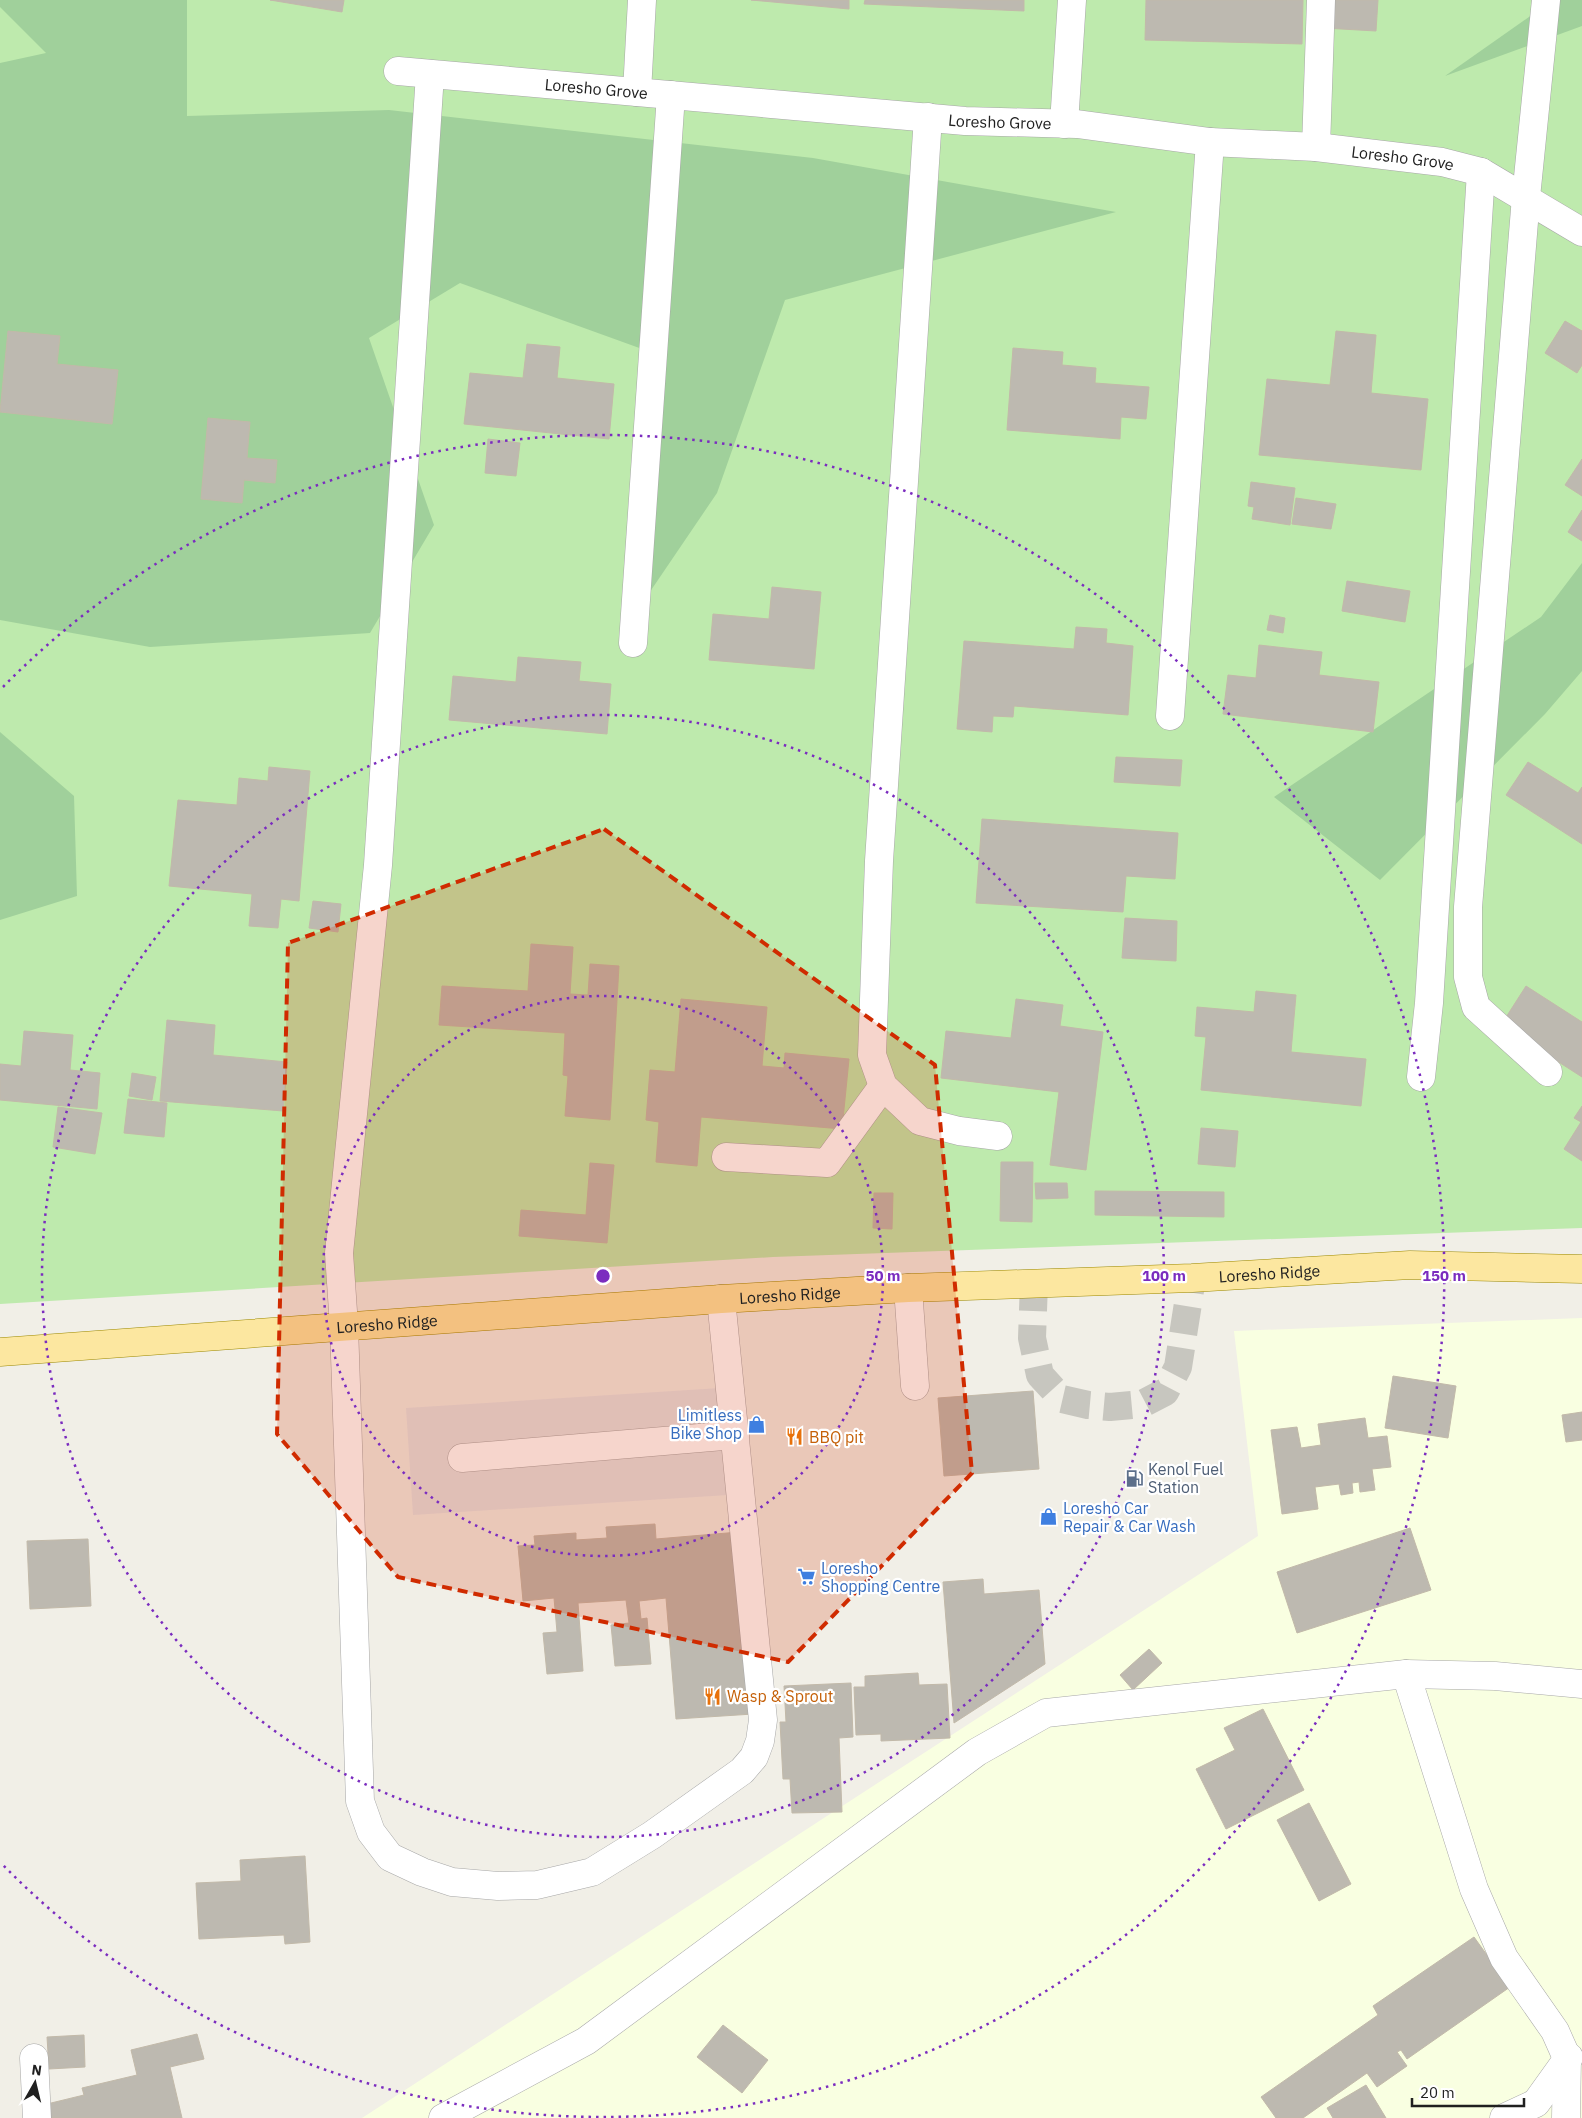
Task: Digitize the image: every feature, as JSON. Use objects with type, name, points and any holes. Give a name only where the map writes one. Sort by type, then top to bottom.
[{"type":"main road","name":"Loresho Ridge","points":[[0,1352],[722,1299],[908,1288],[1192,1278],[1410,1265],[1582,1269]]},
{"type":"street","points":[[637,92],[642,0]]},
{"type":"street","points":[[1071,124],[1072,0]]},
{"type":"street","points":[[1071,124],[1084,0]]},
{"type":"street","points":[[1316,147],[1321,0]]},
{"type":"street","points":[[1546,0],[1526,197],[1468,907],[1468,977],[1476,1007],[1548,1072]]},
{"type":"street","name":"Loresho Grove","points":[[398,71],[965,121],[1071,124],[1210,142],[1316,147],[1442,162],[1481,172],[1582,232]]},
{"type":"street","points":[[430,74],[378,865],[339,1253],[344,1326],[360,1802],[371,1832],[390,1857],[452,1882],[498,1886],[537,1885],[592,1872],[652,1835],[742,1771],[754,1757],[760,1741],[763,1720],[722,1299]]},
{"type":"street","points":[[633,643],[672,94]]},
{"type":"street","points":[[928,117],[879,861],[872,1055],[882,1086],[920,1121],[959,1131],[998,1136]]},
{"type":"street","points":[[1170,716],[1210,142]]},
{"type":"street","points":[[1421,1076],[1429,1002],[1481,172]]},
{"type":"street","points":[[726,1157],[827,1163],[882,1086]]},
{"type":"street","points":[[908,1288],[915,1386]]},
{"type":"street","points":[[462,1458],[735,1435]]},
{"type":"street","points":[[443,2118],[586,2041],[977,1752],[1046,1713],[1406,1674],[1496,1676],[1582,1684]]},
{"type":"street","points":[[1406,1674],[1474,1889],[1500,1950],[1555,2031],[1575,2052]]},
{"type":"street","points":[[1504,2118],[1536,2103],[1575,2052]]},
{"type":"street","points":[[1566,2118],[1575,2052]]},
{"type":"street","points":[[34,2058],[37,2118]]},
{"type":"highlighted area","points":[[604,829],[935,1065],[972,1473],[788,1662],[398,1577],[277,1434],[288,943]]},
{"type":"shaded area","points":[[1582,1318],[1582,2118],[362,2118],[1258,1536],[1234,1331]]},
{"type":"shaded area","points":[[720,1388],[728,1495],[413,1515],[406,1408]]},
{"type":"green space","points":[[0,0],[1582,0],[1582,1228],[773,1257],[0,1304]]},
{"type":"green space","points":[[0,0],[187,0],[187,116],[389,110],[813,158],[1116,212],[785,300],[717,493],[641,605],[667,358],[460,283],[369,338],[434,525],[370,633],[150,647],[0,620],[0,63],[46,53],[0,7]]},
{"type":"green space","points":[[1553,0],[1582,0],[1582,26],[1445,76]]},
{"type":"green space","points":[[1582,563],[1582,671],[1545,714],[1380,880],[1274,797],[1541,617]]},
{"type":"green space","points":[[0,732],[74,796],[77,896],[0,920]]},
{"type":"building","points":[[270,0],[344,0],[342,12]]},
{"type":"building","points":[[751,0],[849,0],[849,9]]},
{"type":"building","points":[[865,0],[1024,0],[1024,11],[864,4]]},
{"type":"building","points":[[1146,0],[1303,0],[1302,44],[1145,40]]},
{"type":"building","points":[[1325,0],[1378,0],[1376,31],[1324,28]]},
{"type":"building","points":[[1565,321],[1582,331],[1582,365],[1577,373],[1545,353]]},
{"type":"building","points":[[8,331],[60,336],[57,364],[118,370],[112,424],[0,412]]},
{"type":"building","points":[[1336,331],[1376,335],[1371,393],[1428,399],[1421,470],[1259,455],[1267,379],[1330,385]]},
{"type":"building","points":[[527,344],[560,347],[557,378],[614,384],[609,439],[464,424],[470,373],[523,378]]},
{"type":"building","points":[[1013,348],[1063,352],[1062,365],[1096,368],[1095,383],[1149,387],[1146,419],[1121,417],[1120,439],[1007,430]]},
{"type":"building","points":[[208,418],[250,422],[247,458],[277,460],[275,483],[244,480],[242,503],[201,499]]},
{"type":"building","points":[[488,439],[520,443],[516,476],[485,473]]},
{"type":"building","points":[[1582,459],[1582,496],[1565,485]]},
{"type":"building","points":[[1251,482],[1295,488],[1290,525],[1252,519],[1254,507],[1248,506]]},
{"type":"building","points":[[1296,498],[1336,504],[1331,529],[1292,524]]},
{"type":"building","points":[[1582,510],[1582,541],[1568,532]]},
{"type":"building","points":[[1347,581],[1410,591],[1405,622],[1342,611]]},
{"type":"building","points":[[772,587],[821,592],[814,669],[709,660],[713,614],[769,619]]},
{"type":"building","points":[[1270,615],[1285,618],[1283,633],[1267,630]]},
{"type":"building","points":[[1076,627],[1107,629],[1106,643],[1133,646],[1128,715],[1014,706],[1013,717],[993,716],[992,732],[957,729],[964,641],[1074,649]]},
{"type":"building","points":[[1259,645],[1322,652],[1319,675],[1379,682],[1373,732],[1223,714],[1228,675],[1256,678]]},
{"type":"building","points":[[518,657],[581,662],[579,681],[611,684],[607,734],[449,720],[453,676],[516,682]]},
{"type":"building","points":[[1116,757],[1182,760],[1180,786],[1114,782]]},
{"type":"building","points":[[1528,762],[1578,793],[1582,787],[1582,844],[1506,795]]},
{"type":"building","points":[[269,767],[310,771],[299,901],[281,899],[278,928],[249,926],[252,894],[169,886],[178,800],[237,805],[239,778],[268,781]]},
{"type":"building","points":[[982,819],[1178,833],[1175,879],[1126,876],[1123,912],[976,903]]},
{"type":"building","points":[[313,901],[341,904],[338,932],[309,928]]},
{"type":"building","points":[[1125,918],[1177,921],[1176,961],[1122,958]]},
{"type":"building","points":[[531,944],[573,947],[570,994],[588,995],[590,964],[619,966],[610,1120],[565,1116],[568,1076],[563,1075],[565,1033],[439,1025],[442,986],[528,991]]},
{"type":"building","points":[[1526,986],[1582,1022],[1582,1077],[1501,1025]]},
{"type":"building","points":[[1256,991],[1296,995],[1291,1052],[1366,1059],[1361,1106],[1201,1090],[1206,1037],[1195,1036],[1197,1007],[1254,1012]]},
{"type":"building","points":[[681,999],[767,1007],[762,1066],[784,1068],[785,1053],[849,1059],[842,1129],[701,1117],[697,1166],[656,1162],[659,1122],[646,1120],[650,1070],[675,1072]]},
{"type":"building","points":[[1016,999],[1063,1005],[1060,1026],[1103,1032],[1086,1170],[1050,1165],[1059,1092],[941,1078],[946,1031],[1011,1038]]},
{"type":"building","points":[[167,1020],[215,1025],[213,1055],[287,1062],[283,1111],[160,1101]]},
{"type":"building","points":[[24,1031],[73,1035],[70,1070],[100,1073],[97,1109],[0,1100],[0,1064],[21,1066]]},
{"type":"building","points":[[132,1073],[156,1077],[152,1100],[129,1096]]},
{"type":"building","points":[[128,1099],[167,1103],[164,1137],[124,1133]]},
{"type":"building","points":[[1582,1106],[1582,1161],[1564,1149],[1581,1122],[1574,1118]]},
{"type":"building","points":[[58,1107],[102,1113],[95,1154],[53,1147]]},
{"type":"building","points":[[1201,1128],[1238,1131],[1235,1167],[1198,1164]]},
{"type":"building","points":[[1001,1162],[1033,1162],[1032,1222],[1000,1221]]},
{"type":"building","points":[[590,1163],[614,1165],[607,1243],[519,1236],[521,1210],[586,1215]]},
{"type":"building","points":[[1035,1183],[1067,1183],[1068,1198],[1036,1199]]},
{"type":"building","points":[[1095,1191],[1224,1192],[1224,1217],[1095,1215]]},
{"type":"building","points":[[874,1193],[893,1193],[892,1229],[873,1228]]},
{"type":"building","points":[[1393,1376],[1456,1386],[1448,1438],[1385,1428]]},
{"type":"building","points":[[1033,1391],[1039,1469],[944,1476],[938,1398]]},
{"type":"building","points":[[1582,1412],[1582,1440],[1566,1442],[1562,1415]]},
{"type":"building","points":[[1365,1418],[1368,1438],[1387,1436],[1391,1467],[1372,1469],[1375,1490],[1360,1492],[1359,1482],[1352,1483],[1353,1493],[1341,1495],[1339,1484],[1315,1487],[1318,1509],[1282,1514],[1271,1430],[1297,1427],[1301,1448],[1321,1445],[1318,1424]]},
{"type":"building","points":[[655,1524],[656,1539],[739,1532],[753,1714],[676,1719],[666,1598],[639,1601],[641,1619],[647,1618],[651,1664],[615,1666],[611,1625],[629,1623],[626,1600],[578,1603],[583,1671],[547,1674],[543,1633],[557,1632],[554,1598],[523,1601],[518,1546],[535,1545],[534,1536],[576,1533],[576,1540],[607,1538],[606,1527]]},
{"type":"building","points":[[1410,1528],[1431,1590],[1297,1633],[1277,1572]]},
{"type":"building","points":[[88,1539],[91,1606],[30,1609],[27,1541]]},
{"type":"building","points":[[983,1579],[984,1594],[1039,1590],[1045,1664],[954,1723],[943,1582]]},
{"type":"building","points":[[1149,1649],[1162,1663],[1133,1690],[1120,1675]]},
{"type":"building","points":[[918,1673],[919,1685],[947,1684],[950,1738],[881,1741],[881,1734],[856,1735],[854,1687],[865,1687],[865,1676]]},
{"type":"building","points":[[851,1683],[853,1737],[839,1738],[842,1812],[792,1813],[790,1779],[783,1779],[780,1722],[786,1722],[784,1686]]},
{"type":"building","points":[[1263,1709],[1304,1790],[1226,1829],[1196,1769],[1235,1750],[1224,1728]]},
{"type":"building","points":[[1309,1803],[1351,1884],[1319,1901],[1277,1820]]},
{"type":"building","points":[[305,1856],[310,1942],[285,1944],[284,1935],[199,1939],[196,1883],[241,1881],[240,1860]]},
{"type":"building","points":[[1474,1937],[1510,1987],[1407,2059],[1401,2050],[1397,2052],[1407,2066],[1377,2087],[1367,2073],[1303,2118],[1276,2118],[1261,2097],[1378,2015],[1373,2006]]},
{"type":"building","points":[[723,2025],[768,2060],[742,2093],[697,2057]]},
{"type":"building","points":[[197,2034],[204,2059],[170,2067],[182,2118],[50,2118],[47,2104],[84,2095],[82,2088],[137,2075],[131,2050]]},
{"type":"building","points":[[84,2035],[85,2067],[49,2069],[47,2037]]},
{"type":"building","points":[[1366,2085],[1386,2118],[1333,2118],[1327,2108]]},
{"type":"tunnel","points":[[1034,1283],[1032,1338],[1040,1375],[1062,1399],[1088,1405],[1110,1407],[1142,1404],[1165,1392],[1178,1367],[1192,1278]]},
{"type":"place","name":"Limitless Bike Shop","points":[[756,1424]]},
{"type":"place","name":"BBQ pit","points":[[795,1437]]},
{"type":"place","name":"Kenol Fuel Station","points":[[1134,1478]]},
{"type":"place","name":"Loresho Car Repair & Car Wash","points":[[1049,1517]]},
{"type":"place","name":"Loresho Shopping Centre","points":[[807,1577]]},
{"type":"place","name":"Wasp & Sprout","points":[[713,1696]]}]
